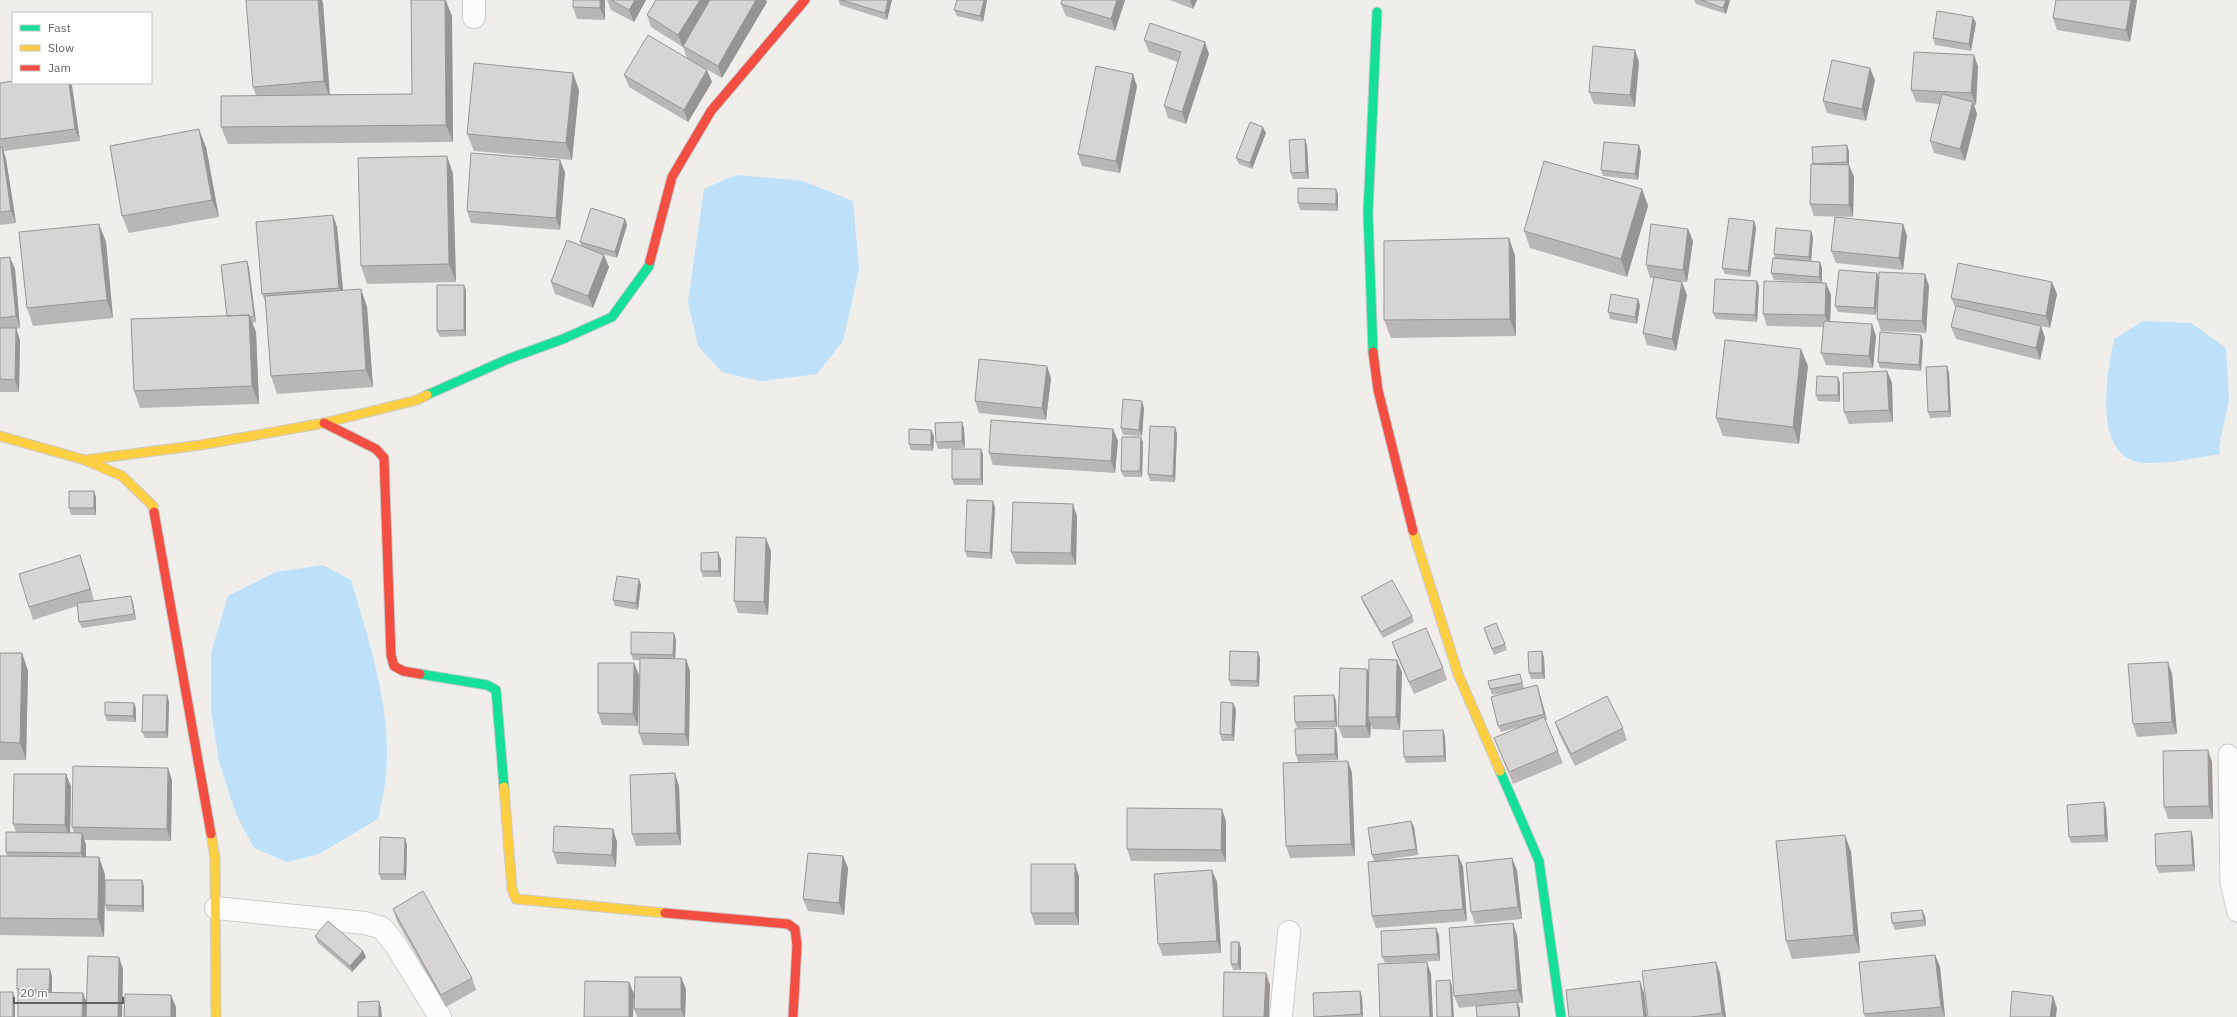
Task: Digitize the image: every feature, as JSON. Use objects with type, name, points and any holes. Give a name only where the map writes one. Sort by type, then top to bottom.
[{"type":"street","points":[[85,460],[200,445],[324,423],[417,400],[508,359],[563,339],[612,318],[648,266],[672,177],[711,111],[805,0]]},
{"type":"street","points":[[1377,12],[1368,213],[1373,353],[1378,390],[1398,476],[1419,554],[1458,674],[1538,860],[1560,1017]]},
{"type":"street","points":[[324,423],[376,449],[384,458],[391,655],[394,666],[403,671],[488,685],[496,690],[512,889],[516,900],[788,924],[795,929],[797,945],[794,1017]]},
{"type":"street","points":[[0,436],[85,460],[122,476],[153,506],[216,858],[216,1017]]},
{"type":"street","points":[[216,908],[365,923],[382,928],[395,944],[440,1017]]},
{"type":"street","points":[[1281,1017],[1289,932]]},
{"type":"lane","points":[[2228,754],[2230,883],[2237,912]]},
{"type":"water","points":[[736,175],[803,181],[853,201],[859,270],[843,341],[817,374],[759,381],[722,372],[698,346],[688,302],[704,189]]},
{"type":"water","points":[[2143,321],[2191,323],[2226,348],[2229,400],[2219,446],[2220,454],[2172,462],[2144,463],[2127,458],[2116,447],[2109,431],[2106,412],[2108,372],[2114,339]]},
{"type":"water","points":[[323,565],[351,580],[366,629],[378,680],[386,731],[387,757],[384,788],[378,819],[319,854],[287,862],[254,848],[236,814],[219,762],[211,710],[211,653],[228,596],[276,572]]},
{"type":"building","points":[[246,0],[318,0],[324,81],[253,87]]},
{"type":"building","points":[[411,0],[445,0],[446,125],[221,127],[221,96],[412,94]]},
{"type":"building","points":[[573,0],[600,0],[600,8],[573,7]]},
{"type":"building","points":[[611,0],[635,0],[629,10]]},
{"type":"building","points":[[656,0],[700,0],[678,35],[647,15]]},
{"type":"building","points":[[710,0],[756,0],[718,66],[683,46]]},
{"type":"building","points":[[841,0],[888,0],[885,13]]},
{"type":"building","points":[[957,0],[984,0],[980,16],[954,10]]},
{"type":"building","points":[[1062,0],[1117,0],[1111,19],[1061,4]]},
{"type":"building","points":[[1701,0],[1726,0],[1723,8]]},
{"type":"building","points":[[2056,0],[2131,0],[2126,30],[2053,18]]},
{"type":"building","points":[[1937,11],[1973,17],[1969,44],[1933,38]]},
{"type":"building","points":[[1150,23],[1205,42],[1182,112],[1164,106],[1181,52],[1144,40]]},
{"type":"building","points":[[648,35],[707,70],[684,110],[624,75]]},
{"type":"building","points":[[1593,46],[1635,50],[1630,95],[1589,92]]},
{"type":"building","points":[[1914,52],[1974,55],[1971,93],[1911,90]]},
{"type":"building","points":[[1832,60],[1870,68],[1862,109],[1823,101]]},
{"type":"building","points":[[474,63],[573,73],[566,143],[467,134]]},
{"type":"building","points":[[1096,66],[1133,74],[1116,161],[1078,154]]},
{"type":"building","points":[[12,81],[12,84],[69,84],[75,129],[0,139],[0,83]]},
{"type":"building","points":[[1942,94],[1973,102],[1960,149],[1930,141]]},
{"type":"building","points":[[1250,122],[1263,127],[1250,163],[1236,158]]},
{"type":"building","points":[[199,129],[212,200],[122,216],[110,146]]},
{"type":"building","points":[[1305,139],[1306,172],[1291,173],[1289,140]]},
{"type":"building","points":[[1604,142],[1639,145],[1635,174],[1601,170]]},
{"type":"building","points":[[1847,145],[1847,162],[1813,164],[1812,147]]},
{"type":"building","points":[[0,147],[2,147],[11,211],[0,212]]},
{"type":"building","points":[[471,153],[560,160],[556,218],[467,211]]},
{"type":"building","points":[[447,156],[449,264],[361,266],[358,158]]},
{"type":"building","points":[[1544,161],[1642,189],[1621,259],[1524,231]]},
{"type":"building","points":[[1811,164],[1849,165],[1849,205],[1810,204]]},
{"type":"building","points":[[1298,188],[1336,189],[1336,204],[1298,203]]},
{"type":"building","points":[[591,208],[625,219],[615,252],[580,242]]},
{"type":"building","points":[[333,215],[339,288],[262,294],[256,222]]},
{"type":"building","points":[[1835,217],[1903,224],[1899,258],[1831,251]]},
{"type":"building","points":[[1729,218],[1754,221],[1748,271],[1722,268]]},
{"type":"building","points":[[99,224],[107,300],[27,308],[19,232]]},
{"type":"building","points":[[1651,224],[1688,229],[1683,270],[1646,265]]},
{"type":"building","points":[[1776,228],[1811,231],[1809,257],[1774,254]]},
{"type":"building","points":[[1509,238],[1510,319],[1384,320],[1384,241]]},
{"type":"building","points":[[567,240],[604,255],[588,296],[551,282]]},
{"type":"building","points":[[10,257],[16,316],[0,318],[0,258]]},
{"type":"building","points":[[1773,258],[1820,262],[1819,277],[1771,273]]},
{"type":"building","points":[[247,261],[254,316],[227,316],[221,265]]},
{"type":"building","points":[[1958,263],[2052,282],[2046,316],[1951,298]]},
{"type":"building","points":[[1839,270],[1877,273],[1874,308],[1835,306]]},
{"type":"building","points":[[1879,272],[1925,274],[1922,321],[1877,319]]},
{"type":"building","points":[[1654,277],[1682,282],[1672,339],[1643,333]]},
{"type":"building","points":[[1715,279],[1757,281],[1755,315],[1713,313]]},
{"type":"building","points":[[1764,281],[1826,283],[1825,315],[1763,314]]},
{"type":"building","points":[[437,285],[464,285],[464,330],[437,331]]},
{"type":"building","points":[[361,289],[366,370],[271,376],[265,296]]},
{"type":"building","points":[[1611,294],[1638,299],[1635,317],[1608,312]]},
{"type":"building","points":[[1956,306],[2041,326],[2036,348],[1951,327]]},
{"type":"building","points":[[249,315],[252,386],[134,391],[131,319]]},
{"type":"building","points":[[1824,321],[1872,324],[1869,356],[1821,353]]},
{"type":"building","points":[[0,328],[16,328],[15,380],[0,379]]},
{"type":"building","points":[[1880,332],[1921,335],[1919,365],[1878,362]]},
{"type":"building","points":[[1725,340],[1801,349],[1793,427],[1716,418]]},
{"type":"building","points":[[979,359],[1047,366],[1042,408],[975,401]]},
{"type":"building","points":[[1947,366],[1949,411],[1928,412],[1926,367]]},
{"type":"building","points":[[1887,371],[1889,410],[1844,412],[1843,373]]},
{"type":"building","points":[[1817,376],[1838,377],[1838,395],[1816,395]]},
{"type":"building","points":[[1123,399],[1142,401],[1139,430],[1121,428]]},
{"type":"building","points":[[991,420],[1113,429],[1111,461],[989,453]]},
{"type":"building","points":[[962,422],[962,441],[936,442],[935,423]]},
{"type":"building","points":[[1150,426],[1175,427],[1173,476],[1148,474]]},
{"type":"building","points":[[909,429],[931,430],[931,445],[909,444]]},
{"type":"building","points":[[1122,437],[1141,437],[1140,471],[1121,471]]},
{"type":"building","points":[[952,449],[981,449],[981,479],[952,479]]},
{"type":"building","points":[[69,491],[94,491],[94,508],[69,508]]},
{"type":"building","points":[[967,500],[993,501],[990,553],[965,551]]},
{"type":"building","points":[[1013,502],[1073,504],[1071,553],[1011,552]]},
{"type":"building","points":[[736,537],[766,538],[764,602],[734,601]]},
{"type":"building","points":[[718,552],[719,571],[701,571],[701,553]]},
{"type":"building","points":[[80,555],[90,589],[29,607],[19,574]]},
{"type":"building","points":[[617,576],[639,579],[636,603],[613,600]]},
{"type":"building","points":[[1392,580],[1412,616],[1381,632],[1361,597]]},
{"type":"building","points":[[131,596],[134,614],[79,622],[77,603]]},
{"type":"building","points":[[1496,623],[1505,644],[1492,649],[1484,628]]},
{"type":"building","points":[[1426,628],[1443,668],[1409,682],[1392,642]]},
{"type":"building","points":[[631,632],[674,633],[673,655],[631,654]]},
{"type":"building","points":[[1230,651],[1258,652],[1257,681],[1229,680]]},
{"type":"building","points":[[1542,651],[1542,673],[1529,673],[1528,652]]},
{"type":"building","points":[[0,653],[22,653],[20,743],[0,742]]},
{"type":"building","points":[[640,658],[686,659],[685,734],[639,733]]},
{"type":"building","points":[[1369,659],[1397,660],[1396,717],[1368,717]]},
{"type":"building","points":[[2168,662],[2172,722],[2133,724],[2128,664]]},
{"type":"building","points":[[598,663],[634,663],[633,714],[598,713]]},
{"type":"building","points":[[1340,668],[1367,669],[1366,726],[1338,726]]},
{"type":"building","points":[[1520,674],[1522,683],[1490,689],[1488,681]]},
{"type":"building","points":[[1537,685],[1544,714],[1498,726],[1491,697]]},
{"type":"building","points":[[143,695],[167,695],[166,732],[142,732]]},
{"type":"building","points":[[1334,695],[1335,721],[1295,722],[1294,696]]},
{"type":"building","points":[[1607,696],[1623,728],[1571,754],[1555,722]]},
{"type":"building","points":[[105,702],[134,703],[133,716],[105,715]]},
{"type":"building","points":[[1221,702],[1233,703],[1232,735],[1220,734]]},
{"type":"building","points":[[1544,717],[1558,751],[1509,772],[1494,738]]},
{"type":"building","points":[[1335,728],[1335,754],[1296,755],[1295,729]]},
{"type":"building","points":[[1443,730],[1444,756],[1404,757],[1403,731]]},
{"type":"building","points":[[2208,750],[2209,806],[2164,807],[2163,751]]},
{"type":"building","points":[[1348,761],[1351,844],[1286,846],[1283,763]]},
{"type":"building","points":[[73,766],[168,768],[167,829],[72,827]]},
{"type":"building","points":[[675,773],[677,833],[632,834],[630,775]]},
{"type":"building","points":[[14,774],[66,774],[65,825],[13,824]]},
{"type":"building","points":[[2104,802],[2105,835],[2069,837],[2067,805]]},
{"type":"building","points":[[1127,808],[1222,809],[1221,850],[1127,849]]},
{"type":"building","points":[[1411,821],[1416,849],[1372,855],[1368,828]]},
{"type":"building","points":[[554,826],[613,829],[612,855],[553,852]]},
{"type":"building","points":[[2191,831],[2193,865],[2156,866],[2155,834]]},
{"type":"building","points":[[6,832],[82,833],[81,853],[6,852]]},
{"type":"building","points":[[1845,835],[1854,935],[1786,941],[1776,841]]},
{"type":"building","points":[[380,837],[405,838],[404,874],[379,874]]},
{"type":"building","points":[[808,853],[843,856],[839,903],[803,899]]},
{"type":"building","points":[[1458,855],[1463,909],[1372,916],[1368,862]]},
{"type":"building","points":[[0,856],[99,857],[98,919],[0,918]]},
{"type":"building","points":[[1512,858],[1518,907],[1471,912],[1466,863]]},
{"type":"building","points":[[1031,864],[1075,864],[1075,913],[1031,913]]},
{"type":"building","points":[[1212,870],[1217,941],[1158,944],[1154,874]]},
{"type":"building","points":[[105,880],[142,880],[142,906],[105,905]]},
{"type":"building","points":[[423,891],[472,978],[441,995],[393,909]]},
{"type":"building","points":[[1922,910],[1924,920],[1892,923],[1891,913]]},
{"type":"building","points":[[328,921],[363,951],[350,966],[315,936]]},
{"type":"building","points":[[1513,923],[1518,990],[1454,996],[1449,928]]},
{"type":"building","points":[[1436,928],[1438,954],[1382,957],[1381,931]]},
{"type":"building","points":[[1231,942],[1239,942],[1238,964],[1231,964]]},
{"type":"building","points":[[1935,955],[1941,1007],[1864,1014],[1859,962]]},
{"type":"building","points":[[88,956],[119,957],[118,1017],[86,1017]]},
{"type":"building","points":[[1427,962],[1430,1017],[1380,1017],[1378,964]]},
{"type":"building","points":[[1716,962],[1722,1013],[1691,1017],[1648,1017],[1642,971]]},
{"type":"building","points":[[17,969],[50,969],[49,990],[17,989]]},
{"type":"building","points":[[1224,972],[1266,973],[1264,1017],[1223,1017]]},
{"type":"building","points":[[635,977],[681,977],[681,1009],[634,1009]]},
{"type":"building","points":[[1450,980],[1452,1017],[1437,1017],[1436,981]]},
{"type":"building","points":[[585,981],[629,982],[629,1017],[584,1017]]},
{"type":"building","points":[[1640,981],[1644,1017],[1569,1017],[1566,990]]},
{"type":"building","points":[[1360,991],[1361,1014],[1314,1017],[1313,993]]},
{"type":"building","points":[[2012,991],[2053,996],[2050,1017],[2010,1017]]},
{"type":"building","points":[[0,992],[13,992],[13,1017],[0,1017]]},
{"type":"building","points":[[18,992],[83,993],[82,1017],[18,1017]]},
{"type":"building","points":[[125,994],[171,995],[171,1017],[124,1017]]},
{"type":"building","points":[[379,1001],[379,1017],[358,1017],[358,1002]]},
{"type":"building","points":[[1517,1002],[1519,1017],[1477,1017],[1476,1006]]},
{"type":"traffic: fast","points":[[1373,352],[1368,213],[1377,12]]},
{"type":"traffic: fast","points":[[427,395],[508,359],[563,339],[612,317],[649,266],[650,261]]},
{"type":"traffic: fast","points":[[420,674],[487,685],[496,690],[504,787]]},
{"type":"traffic: fast","points":[[1500,771],[1539,861],[1561,1017]]},
{"type":"traffic: slow","points":[[85,460],[201,445],[324,423],[417,400],[427,395]]},
{"type":"traffic: slow","points":[[0,436],[85,460],[122,476],[153,506],[154,512]]},
{"type":"traffic: slow","points":[[1413,531],[1458,674],[1500,771]]},
{"type":"traffic: slow","points":[[504,787],[512,889],[516,899],[665,913]]},
{"type":"traffic: slow","points":[[211,834],[215,858],[216,1017]]},
{"type":"traffic: jam","points":[[650,261],[672,177],[711,111],[805,0]]},
{"type":"traffic: jam","points":[[1373,352],[1378,390],[1413,531]]},
{"type":"traffic: jam","points":[[324,423],[376,449],[384,458],[391,655],[394,666],[403,671],[420,674]]},
{"type":"traffic: jam","points":[[154,512],[211,834]]},
{"type":"traffic: jam","points":[[665,913],[788,924],[795,929],[797,945],[793,1017]]}]
